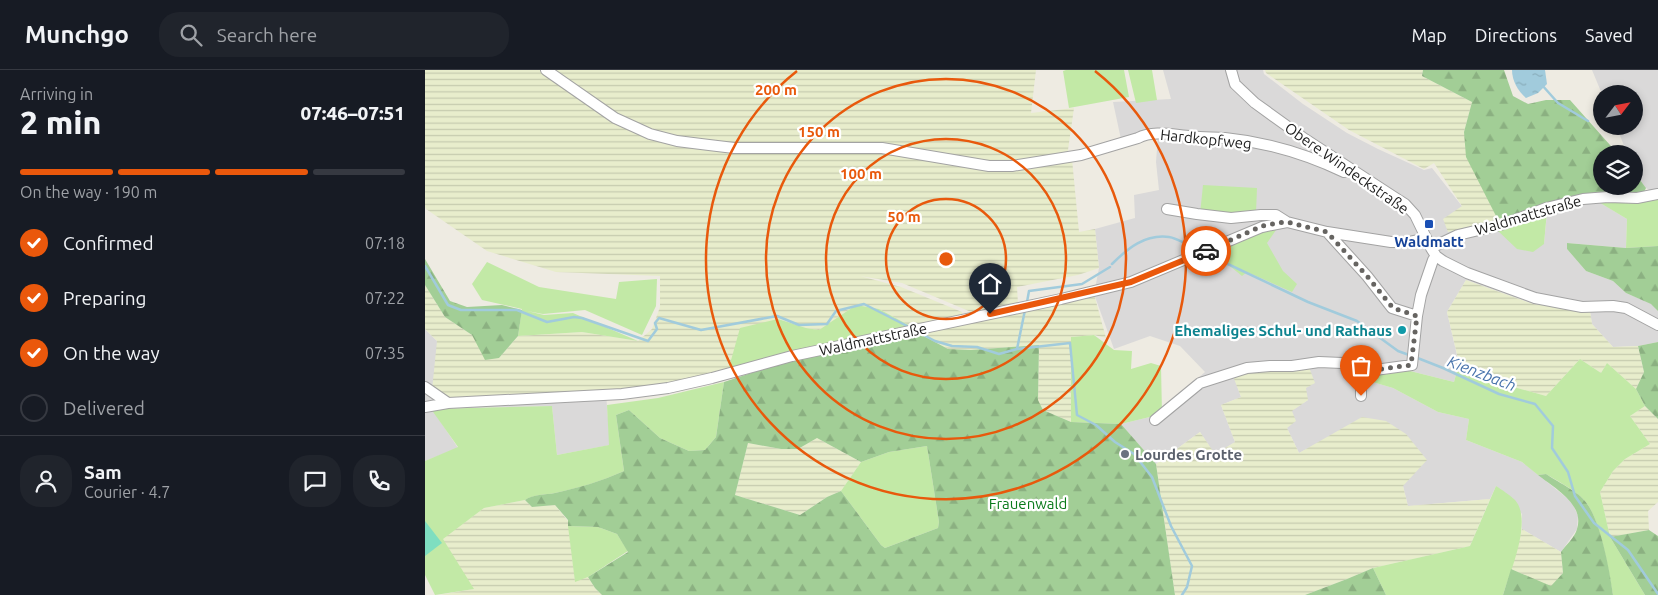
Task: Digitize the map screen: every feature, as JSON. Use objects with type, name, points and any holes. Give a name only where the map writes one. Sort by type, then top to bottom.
[{"type":"street","name":"Hardkopfweg","points":[[546,70],[615,118],[650,134],[677,142],[734,148],[882,148],[989,166],[1011,166],[1081,155],[1138,138],[1145,134],[1226,138],[1313,158],[1344,172],[1351,169]]},
{"type":"street","name":"Obere Windeckstraße","points":[[1231,70],[1235,84],[1255,103],[1411,210],[1419,222],[1433,252]]},
{"type":"street","name":"Waldmattstraße","points":[[1433,252],[1458,235],[1504,224],[1546,208],[1583,199],[1608,197],[1637,198],[1658,194]]},
{"type":"street","name":"Waldmattstraße","points":[[1167,209],[1231,218],[1276,215],[1287,222],[1327,232],[1391,242],[1409,242],[1426,238]]},
{"type":"street","name":"Waldmattstraße","points":[[425,407],[448,403],[622,394],[668,388],[792,356],[1061,299],[1131,282],[1262,226],[1287,222]]},
{"type":"street","points":[[1327,232],[1393,308],[1417,316]]},
{"type":"street","points":[[1155,420],[1200,383],[1247,368],[1292,366],[1319,362],[1342,363],[1375,370],[1411,365],[1421,295],[1433,260],[1433,252]]},
{"type":"street","points":[[1433,252],[1443,262],[1467,273],[1535,298],[1582,307],[1613,306],[1626,308],[1658,325]]},
{"type":"street","points":[[1361,396],[1361,384],[1365,369]]},
{"type":"street","points":[[425,387],[448,403]]},
{"type":"shaded area","points":[[1163,70],[1263,70],[1264,74],[1303,104],[1347,133],[1424,170],[1432,168],[1476,224],[1544,244],[1548,203],[1586,194],[1627,219],[1626,248],[1568,243],[1567,249],[1586,271],[1613,281],[1626,293],[1652,304],[1658,311],[1658,342],[1638,346],[1613,347],[1592,324],[1590,311],[1533,304],[1466,280],[1447,312],[1459,364],[1454,382],[1406,370],[1369,381],[1393,388],[1438,412],[1469,419],[1466,440],[1522,462],[1572,502],[1578,516],[1577,529],[1561,552],[1522,529],[1522,514],[1496,486],[1490,499],[1408,506],[1403,486],[1320,442],[1299,453],[1287,428],[1291,411],[1308,400],[1234,377],[1241,397],[1221,405],[1235,442],[1215,455],[1200,432],[1156,464],[1121,424],[1162,414],[1205,372],[1180,346],[1150,336],[1114,349],[1094,294],[1099,268],[1095,229],[1135,218],[1134,195],[1159,190],[1156,162],[1158,135],[1122,144],[1113,102],[1171,99]]},
{"type":"shaded area","points":[[1592,70],[1658,70],[1658,196],[1643,184],[1643,145],[1624,145],[1620,135],[1643,135],[1643,85],[1598,85]]},
{"type":"shaded area","points":[[425,329],[437,341],[606,393],[610,445],[557,455],[552,406],[432,409],[458,448],[425,461]]},
{"type":"green space","points":[[425,70],[1036,70],[1031,113],[1074,108],[1067,157],[1072,159],[1079,232],[1095,229],[1099,268],[1078,275],[1017,287],[1018,304],[976,314],[902,283],[860,276],[901,287],[962,312],[963,317],[914,328],[879,309],[856,305],[819,330],[778,319],[728,371],[674,384],[606,393],[452,400],[432,390],[437,341],[425,329],[425,285],[445,317],[472,335],[499,358],[518,336],[582,332],[638,341],[652,329],[660,307],[660,276],[556,272],[487,251],[426,209]]},
{"type":"green space","points":[[1124,70],[1129,97],[1069,108],[1063,71]]},
{"type":"green space","points":[[1128,70],[1152,70],[1157,100],[1136,103]]},
{"type":"green space","points":[[1265,70],[1423,70],[1422,76],[1472,102],[1464,132],[1496,216],[1501,219],[1448,232],[1443,219],[1462,206],[1434,163],[1424,169],[1349,130],[1266,73]]},
{"type":"green space","points":[[1423,70],[1504,70],[1513,96],[1528,104],[1546,100],[1570,100],[1593,126],[1593,135],[1601,135],[1610,145],[1593,145],[1593,194],[1548,203],[1501,219],[1496,216],[1466,157],[1464,132],[1472,102],[1422,76]]},
{"type":"green space","points":[[1203,185],[1257,188],[1256,213],[1200,214]]},
{"type":"green space","points":[[1658,197],[1658,246],[1626,248],[1627,219],[1597,201]]},
{"type":"green space","points":[[1547,211],[1544,244],[1533,252],[1517,249],[1496,229]]},
{"type":"green space","points":[[1276,230],[1267,243],[1283,271],[1297,284],[1292,292],[1247,272],[1242,276],[1214,253],[1263,232]]},
{"type":"green space","points":[[1567,243],[1626,248],[1658,246],[1658,311],[1651,304],[1626,293],[1613,281],[1586,271],[1567,249]]},
{"type":"green space","points":[[425,259],[450,301],[467,307],[502,305],[522,310],[518,336],[499,358],[485,360],[472,335],[445,317],[425,285]]},
{"type":"green space","points":[[487,262],[539,287],[616,299],[619,282],[657,279],[656,306],[642,335],[585,310],[543,314],[527,311],[544,315],[573,313],[638,341],[582,332],[518,336],[522,309],[482,300],[472,284]]},
{"type":"green space","points":[[1466,280],[1533,304],[1590,311],[1592,324],[1613,347],[1638,346],[1644,372],[1636,389],[1607,363],[1601,373],[1580,359],[1546,396],[1457,371],[1459,363],[1447,312]]},
{"type":"green space","points":[[1094,294],[1106,338],[1094,335],[1071,337],[1071,422],[1043,410],[1038,401],[1039,345],[971,350],[948,349],[920,334]]},
{"type":"green space","points":[[856,305],[879,309],[914,328],[728,371],[740,328],[778,319],[819,330]]},
{"type":"green space","name":"Frauenwald","points":[[920,334],[948,349],[971,350],[1039,345],[1038,400],[1043,410],[1071,422],[1121,424],[1156,464],[1175,595],[602,595],[588,577],[628,552],[617,534],[598,527],[568,526],[568,520],[555,505],[532,507],[525,500],[581,486],[624,471],[616,415],[629,410],[660,438],[689,451],[705,450],[716,437],[724,382],[781,363]],"holes":[[[817,438],[861,462],[889,452],[927,446],[939,522],[938,528],[885,548],[841,491],[827,497],[800,515],[735,495],[748,443],[781,449],[798,449]]]},
{"type":"green space","points":[[1094,335],[1114,350],[1132,351],[1131,369],[1151,363],[1161,366],[1162,414],[1121,424],[1071,422],[1071,337]]},
{"type":"green space","points":[[1658,342],[1658,419],[1645,406],[1636,389],[1644,372],[1638,346]]},
{"type":"green space","points":[[1580,359],[1601,373],[1607,363],[1636,389],[1645,406],[1630,416],[1650,444],[1625,459],[1613,471],[1600,492],[1610,537],[1645,595],[1613,595],[1603,545],[1595,518],[1590,508],[1577,493],[1546,474],[1538,475],[1522,462],[1466,440],[1469,419],[1438,412],[1393,388],[1369,381],[1370,375],[1406,370],[1454,382],[1457,371],[1546,396]]},
{"type":"green space","points":[[1309,367],[1315,383],[1306,388],[1308,400],[1292,411],[1296,421],[1287,428],[1299,453],[1362,417],[1386,421],[1406,434],[1427,460],[1403,486],[1408,506],[1490,499],[1470,546],[1373,568],[1305,595],[1175,595],[1156,464],[1200,432],[1215,454],[1235,442],[1221,405],[1241,397],[1233,376],[1252,372]]},
{"type":"green space","points":[[724,382],[716,437],[705,450],[689,451],[660,438],[629,410],[616,415],[624,471],[573,489],[484,508],[443,539],[474,589],[435,595],[425,575],[425,461],[458,447],[431,409],[552,406],[557,455],[609,445],[607,405],[658,398]]},
{"type":"green space","points":[[1645,406],[1658,419],[1658,502],[1648,511],[1649,530],[1610,537],[1600,492],[1613,471],[1625,459],[1650,444],[1630,416]]},
{"type":"green space","points":[[817,438],[861,462],[841,491],[827,497],[800,515],[735,495],[748,443],[781,449],[798,449]]},
{"type":"green space","points":[[927,446],[939,522],[938,528],[885,548],[841,491],[861,462],[889,452]]},
{"type":"green space","points":[[1546,474],[1577,493],[1590,508],[1603,545],[1613,595],[1503,595],[1511,569],[1551,586],[1563,573],[1561,552],[1577,529],[1577,512],[1567,498],[1538,475]]},
{"type":"green space","points":[[1496,486],[1515,500],[1520,509],[1522,520],[1515,560],[1503,595],[1386,595],[1373,568],[1470,546]]},
{"type":"green space","points":[[525,500],[532,507],[555,505],[568,521],[575,581],[588,577],[602,595],[439,595],[473,589],[442,539],[484,508]]},
{"type":"green space","points":[[425,521],[442,543],[425,556]]},
{"type":"green space","points":[[568,526],[598,527],[617,534],[628,551],[588,577],[575,582]]},
{"type":"green space","points":[[1522,529],[1561,552],[1563,573],[1551,587],[1511,569]]},
{"type":"green space","points":[[1649,530],[1658,536],[1658,595],[1645,595],[1610,537]]},
{"type":"green space","points":[[1373,568],[1386,595],[1305,595],[1347,579]]},
{"type":"water","points":[[1512,70],[1545,70],[1547,84],[1538,93],[1526,98],[1516,86]]},
{"type":"waterway","points":[[1542,85],[1558,103],[1588,121]]},
{"type":"waterway","name":"Kienzbach","points":[[1112,264],[1137,243],[1152,238],[1172,238],[1195,248]]},
{"type":"waterway","name":"Kienzbach","points":[[1213,257],[1308,302],[1357,321],[1398,351],[1409,355]]},
{"type":"waterway","name":"Kienzbach","points":[[425,266],[448,305],[461,310],[517,310],[547,322],[574,317],[582,318],[648,341],[657,329],[655,323],[659,318],[701,330],[777,316],[799,325],[827,324],[836,311],[864,304],[909,327]]},
{"type":"waterway","name":"Kienzbach","points":[[1027,302],[1029,291],[1082,284],[1110,267]]},
{"type":"waterway","name":"Kienzbach","points":[[920,333],[935,341],[952,346],[977,347],[999,354],[1017,349],[1025,310]]},
{"type":"waterway","points":[[1017,349],[1070,343],[1077,415],[1096,425],[1115,442],[1134,454],[1152,477],[1171,526],[1192,566],[1187,587],[1182,595]]},
{"type":"waterway","name":"Kienzbach","points":[[1415,357],[1499,394],[1535,404],[1553,426],[1552,448],[1568,472],[1575,496],[1594,523],[1628,550],[1658,594]]},
{"type":"way so far","points":[[1206,251],[1262,226],[1277,223],[1287,222],[1327,232],[1393,308],[1417,316],[1411,365],[1375,370],[1365,369],[1361,384],[1361,396]]},
{"type":"place","name":"Waldmatt","points":[[1429,224]]},
{"type":"place","name":"Ehemaliges Schul- und Rathaus","points":[[1402,330]]},
{"type":"place","name":"Lourdes Grotte","points":[[1125,454]]},
{"type":"route","points":[[990,314],[1131,282],[1206,251]]}]
